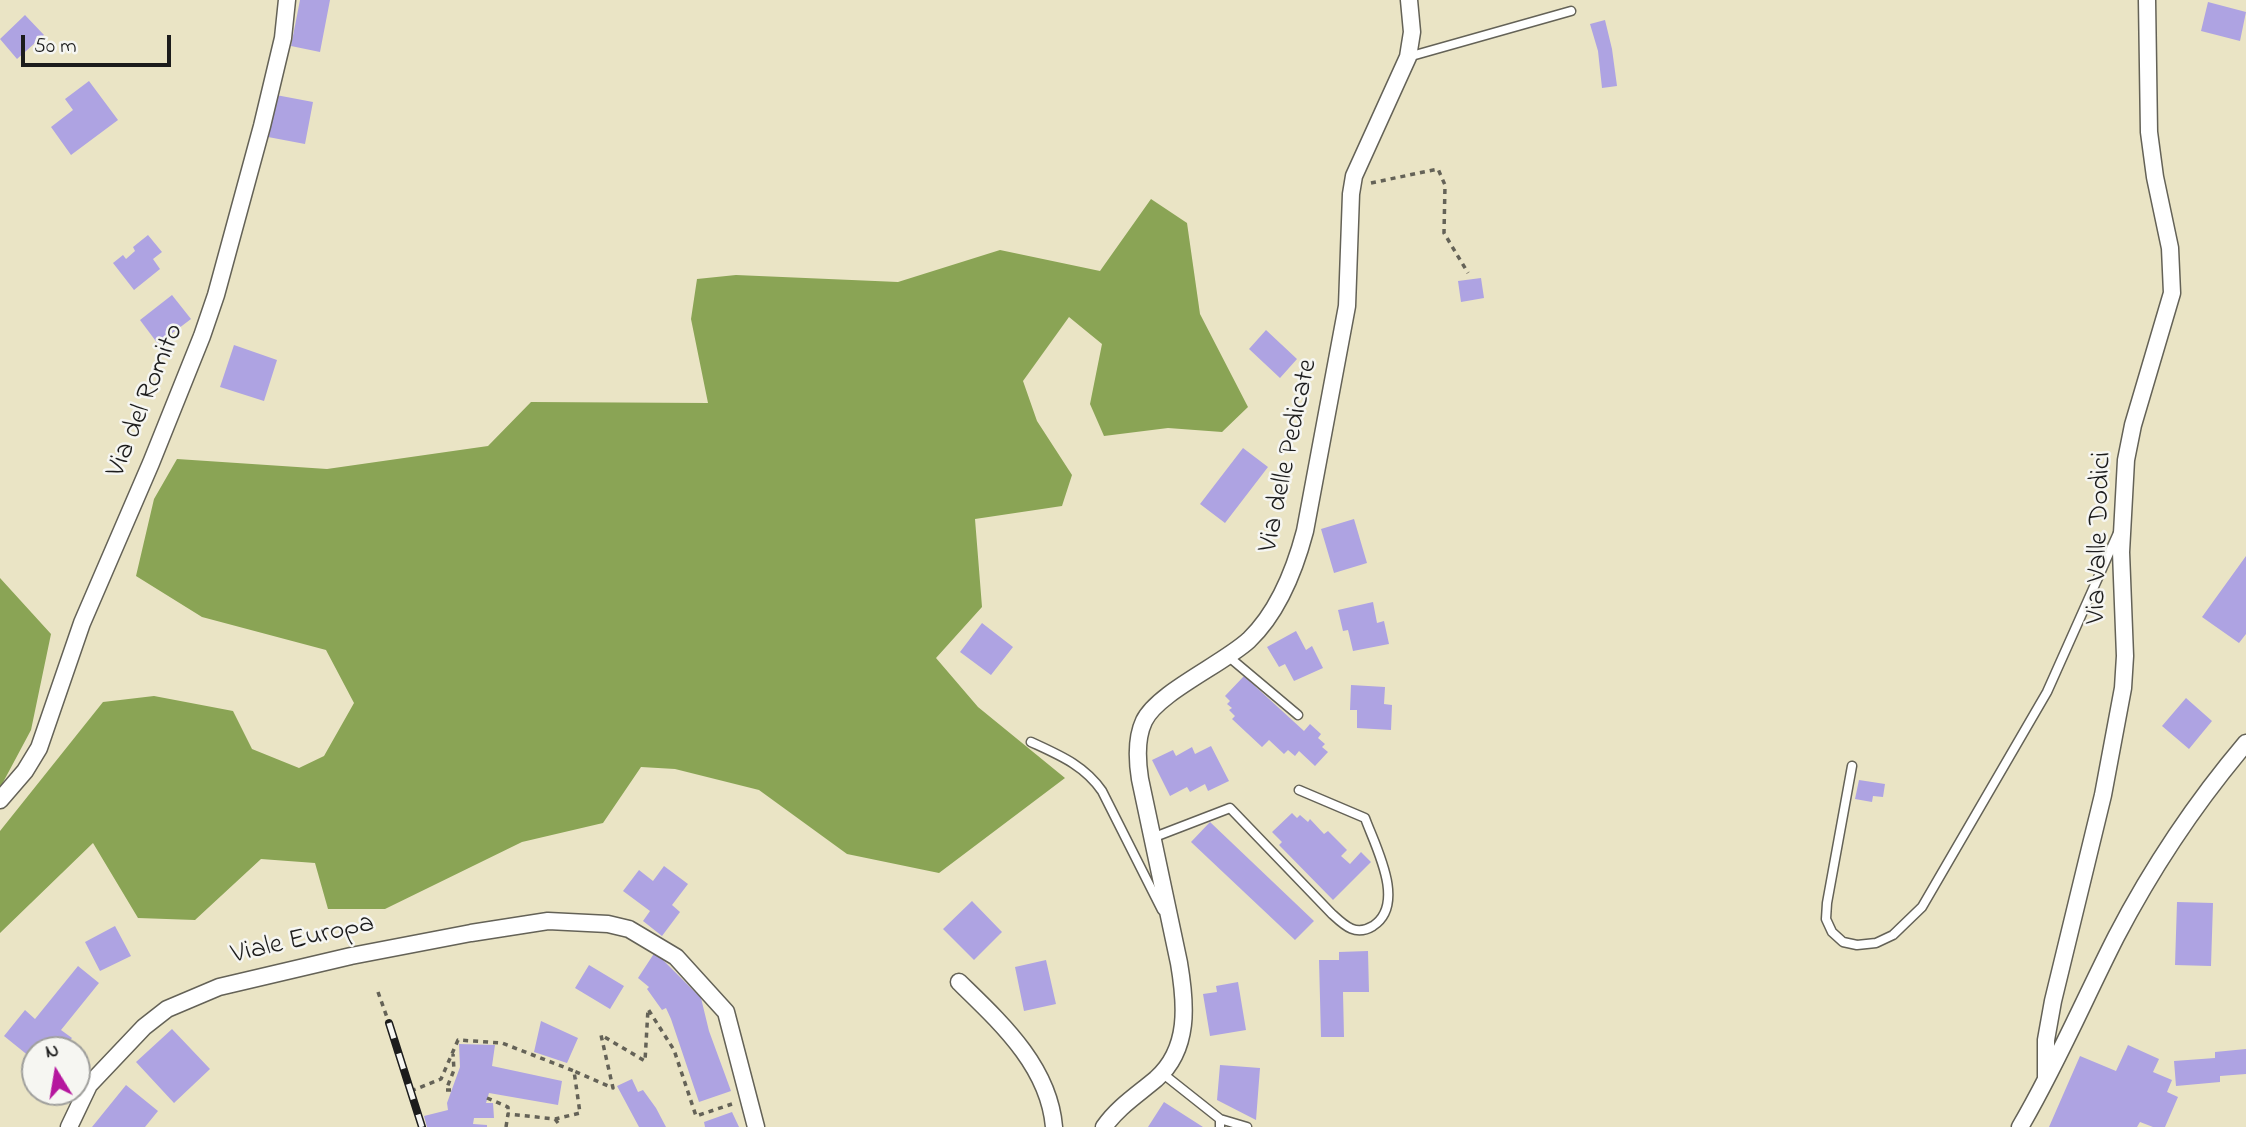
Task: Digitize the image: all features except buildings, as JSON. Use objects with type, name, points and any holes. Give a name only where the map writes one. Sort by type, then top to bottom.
[{"type":"street","name":"Via del Romito","points":[[0,800],[25,771],[41,742],[82,623],[202,336],[216,295],[262,127],[283,38],[287,0]]},
{"type":"street","name":"Via delle Pedicate","points":[[1104,1127],[1125,1103],[1162,1073],[1179,1049],[1184,1024],[1183,988],[1173,931],[1139,770],[1139,744],[1143,723],[1160,701],[1228,657],[1251,638],[1292,572],[1305,531],[1348,298],[1352,187],[1359,161],[1408,57],[1412,32],[1409,0]]},
{"type":"street","name":"Via Valle Dodici","points":[[2046,1077],[2046,1040],[2051,1010],[2105,784],[2123,688],[2123,484],[2130,436],[2170,304],[2173,283],[2170,248],[2149,132],[2147,0]]},
{"type":"street","points":[[2020,1127],[2117,935],[2150,877],[2203,797],[2246,743]]},
{"type":"street","name":"Viale Europa","points":[[69,1127],[89,1085],[144,1027],[167,1009],[219,987],[351,956],[548,921],[608,924],[629,929],[676,957],[726,1012],[756,1127]]},
{"type":"street","points":[[959,982],[1004,1027],[1036,1072],[1049,1099],[1054,1127]]},
{"type":"lane","points":[[1408,57],[1572,11]]},
{"type":"lane","points":[[1852,766],[1826,919],[1832,932],[1843,942],[1867,945],[1885,940],[1901,929],[1933,891],[2047,692],[2122,524]]},
{"type":"lane","points":[[1228,657],[1298,715]]},
{"type":"lane","points":[[1031,742],[1073,762],[1093,779],[1102,791],[1173,931]]},
{"type":"lane","points":[[1152,838],[1230,808],[1339,920],[1355,932],[1371,928],[1385,914],[1389,905],[1389,890],[1365,818],[1299,790]]},
{"type":"lane","points":[[1162,1073],[1220,1123],[1247,1127]]},
{"type":"path","points":[[1352,187],[1438,169],[1445,185],[1444,233],[1468,273]]},
{"type":"path","points":[[378,992],[389,1023]]},
{"type":"path","points":[[411,1091],[442,1079],[458,1040],[502,1042],[613,1088],[601,1035],[645,1061],[648,1009],[674,1050],[695,1116],[748,1098]]},
{"type":"path","points":[[451,1090],[446,1090],[454,1070],[453,1052]]},
{"type":"path","points":[[508,1114],[555,1119],[580,1113],[574,1071]]},
{"type":"path","points":[[487,1098],[508,1107],[506,1127]]},
{"type":"path","points":[[555,1119],[561,1127]]},
{"type":"green space","points":[[1151,199],[1187,223],[1200,314],[1248,407],[1222,432],[1168,428],[1104,436],[1090,404],[1102,344],[1069,317],[1023,381],[1037,421],[1072,475],[1062,506],[975,519],[982,607],[936,658],[978,707],[1065,778],[939,873],[847,854],[759,790],[675,769],[641,767],[603,823],[522,842],[385,909],[328,909],[315,863],[261,859],[195,920],[138,918],[93,843],[0,933],[0,831],[103,702],[154,696],[233,711],[252,749],[299,768],[324,756],[354,703],[326,650],[202,617],[136,576],[154,499],[177,459],[327,469],[488,446],[531,402],[708,403],[691,319],[697,279],[736,275],[898,282],[1000,250],[1100,271]]},
{"type":"green space","points":[[0,578],[51,634],[31,730],[0,788]]},
{"type":"railway","points":[[389,1023],[422,1127]]}]
